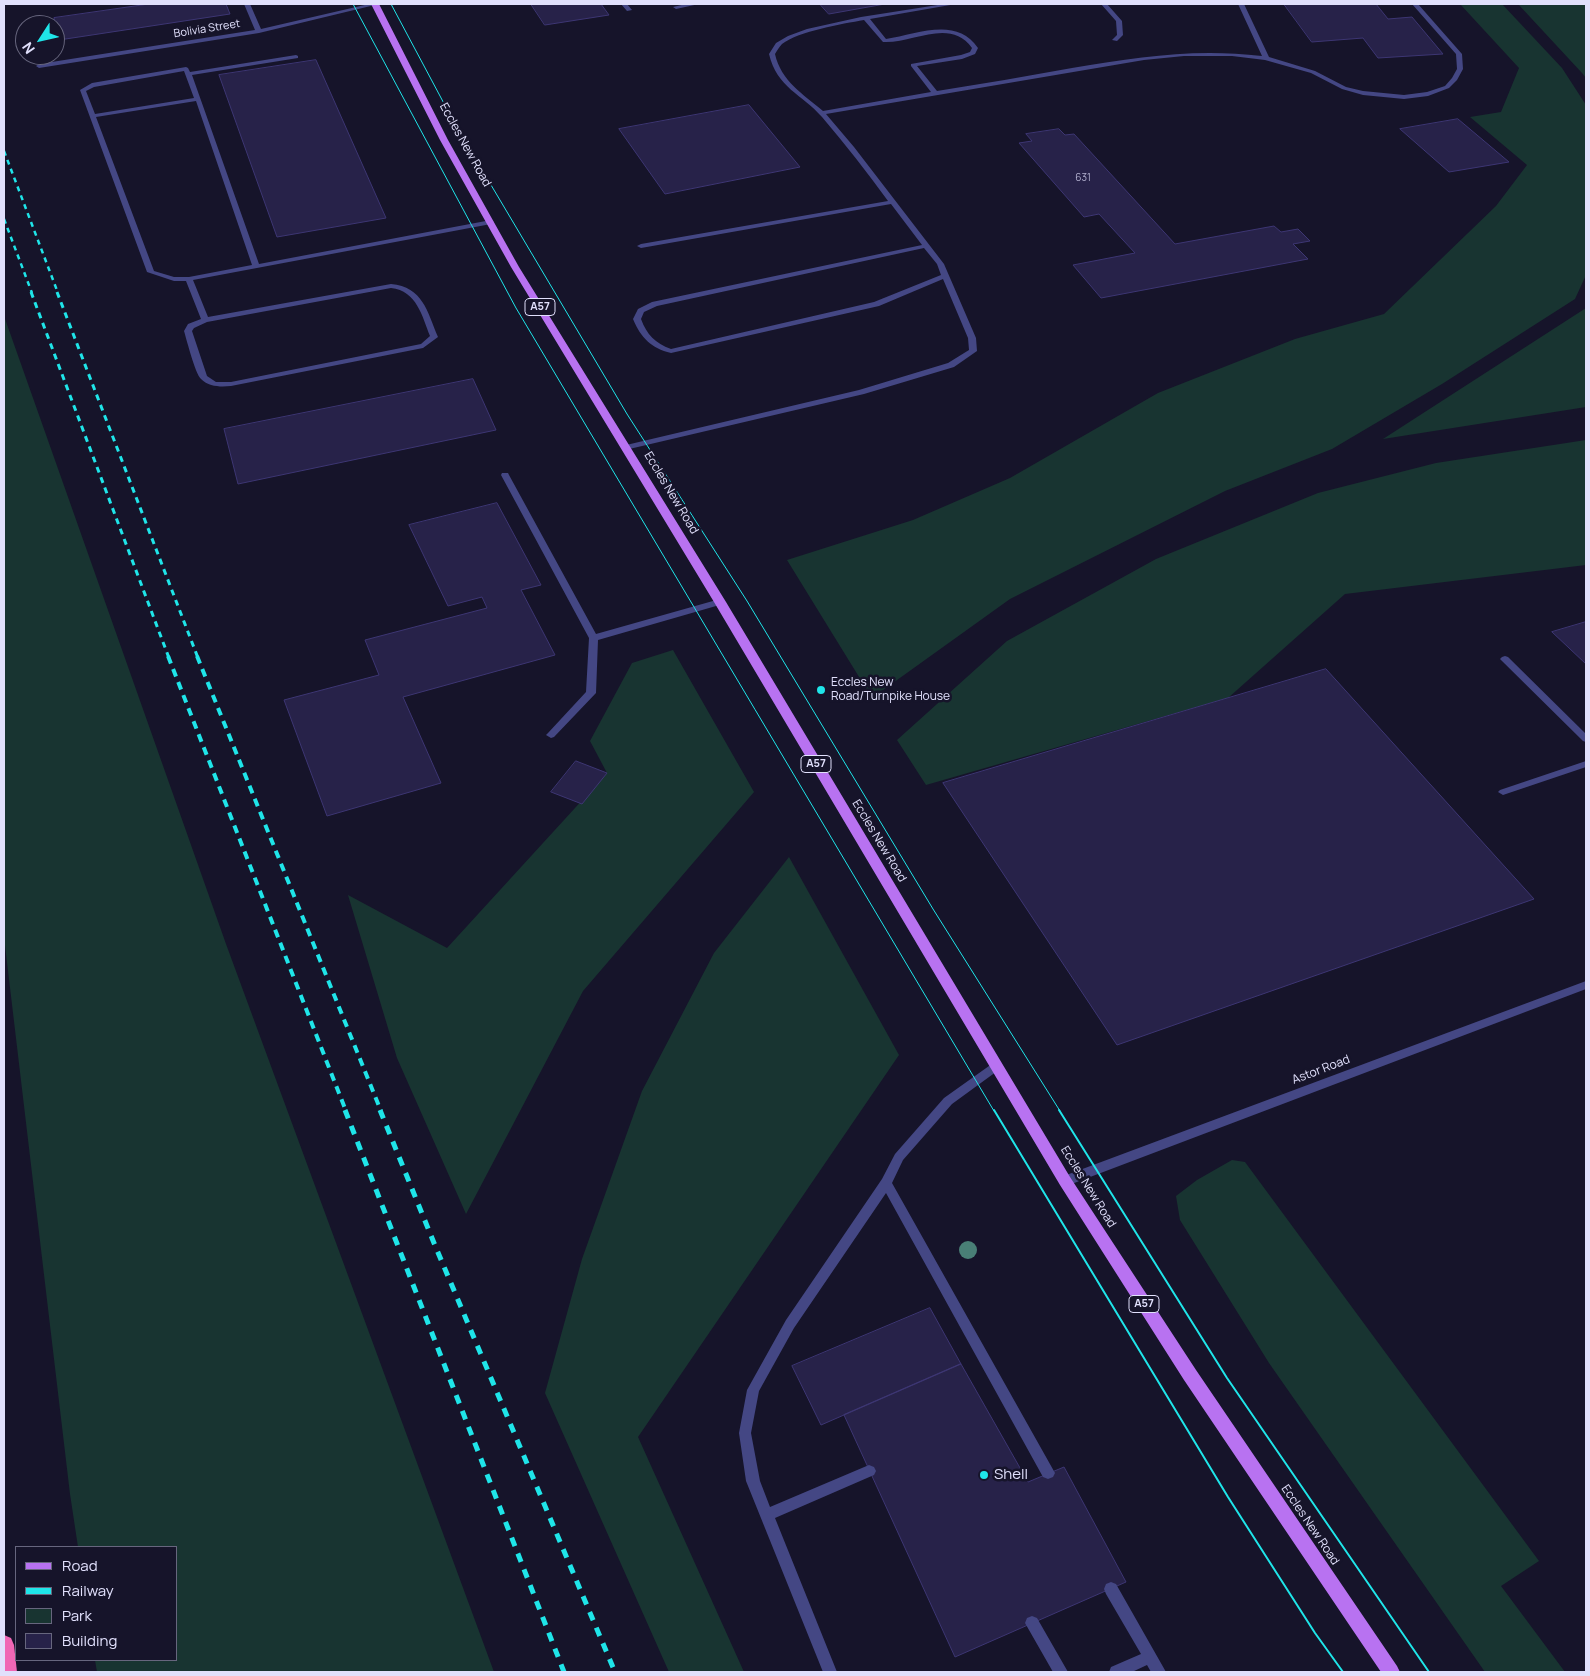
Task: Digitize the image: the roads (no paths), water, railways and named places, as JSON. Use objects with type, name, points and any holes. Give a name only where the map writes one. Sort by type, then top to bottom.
[{"type":"highway","points":[[4,1644],[6,1672]]},
{"type":"main road","name":"Eccles New Road","points":[[377,4],[444,140],[515,267],[720,602],[1065,1180],[1190,1375],[1391,1672]]},
{"type":"street","points":[[247,4],[259,31]]},
{"type":"street","name":"Bolivia Street","points":[[39,66],[259,31],[377,4]]},
{"type":"street","points":[[624,4],[629,10]]},
{"type":"street","points":[[676,7],[696,4]]},
{"type":"street","points":[[625,448],[861,392],[951,365],[973,351],[972,338],[940,264],[852,148],[822,113],[786,82],[773,65],[772,54],[778,44],[793,37],[823,28],[953,4]]},
{"type":"street","points":[[1104,4],[1119,21],[1120,35],[1115,40]]},
{"type":"street","points":[[1241,4],[1266,58]]},
{"type":"street","points":[[822,113],[1144,58],[1184,54],[1232,54],[1266,58],[1313,72],[1344,88],[1384,96],[1404,97],[1428,94],[1447,87],[1456,79],[1460,69],[1459,54],[1415,4]]},
{"type":"street","points":[[866,19],[886,41],[953,32],[967,38],[972,43],[975,48],[973,53],[962,57],[913,65],[935,93]]},
{"type":"street","points":[[188,74],[296,57]]},
{"type":"street","points":[[256,266],[186,69],[92,85],[83,90],[151,272],[174,279],[189,278],[256,266],[490,222]]},
{"type":"street","points":[[93,116],[198,99]]},
{"type":"street","points":[[640,246],[893,202]]},
{"type":"street","points":[[926,246],[655,304],[641,311],[637,319],[647,339],[655,346],[671,351],[876,304],[945,276]]},
{"type":"street","points":[[189,278],[206,320]]},
{"type":"street","points":[[400,286],[409,289],[415,294],[434,337],[423,346],[410,350],[219,385],[209,383],[204,377],[188,331],[191,326],[206,320],[400,286]]},
{"type":"street","points":[[505,474],[594,638],[591,692],[551,735]]},
{"type":"street","points":[[594,638],[720,602]]},
{"type":"street","points":[[1505,659],[1586,739]]},
{"type":"street","points":[[1503,792],[1586,764]]},
{"type":"street","name":"Astor Road","points":[[1065,1180],[1586,985]]},
{"type":"street","points":[[830,1672],[753,1481],[745,1433],[754,1390],[790,1324],[886,1183],[899,1157],[948,1101],[996,1066]]},
{"type":"street","points":[[886,1183],[1048,1473]]},
{"type":"street","points":[[767,1514],[869,1471]]},
{"type":"street","points":[[1111,1589],[1159,1672]]},
{"type":"street","points":[[1032,1623],[1061,1672]]},
{"type":"street","points":[[1116,1672],[1150,1657]]},
{"type":"tram line","points":[[353,4],[516,308],[994,1111]]},
{"type":"tram line","points":[[391,4],[456,126],[627,414],[747,601],[933,909],[1060,1111]]},
{"type":"tram line","points":[[994,1110],[1228,1497],[1315,1633],[1343,1672]]},
{"type":"tram line","points":[[1059,1110],[1227,1378],[1429,1672]]},
{"type":"railway","points":[[4,151],[58,293]]},
{"type":"railway","points":[[4,219],[32,293]]},
{"type":"railway","points":[[31,292],[169,658]]},
{"type":"railway","points":[[57,292],[198,658]]},
{"type":"railway","points":[[168,656],[346,1111]]},
{"type":"railway","points":[[197,656],[381,1111]]},
{"type":"railway","points":[[345,1110],[564,1672]]},
{"type":"railway","points":[[380,1110],[615,1672]]},
{"type":"place","name":"Eccles New Road/Turnpike House","points":[[821,690]]},
{"type":"place","name":"Shell","points":[[984,1475]]}]
